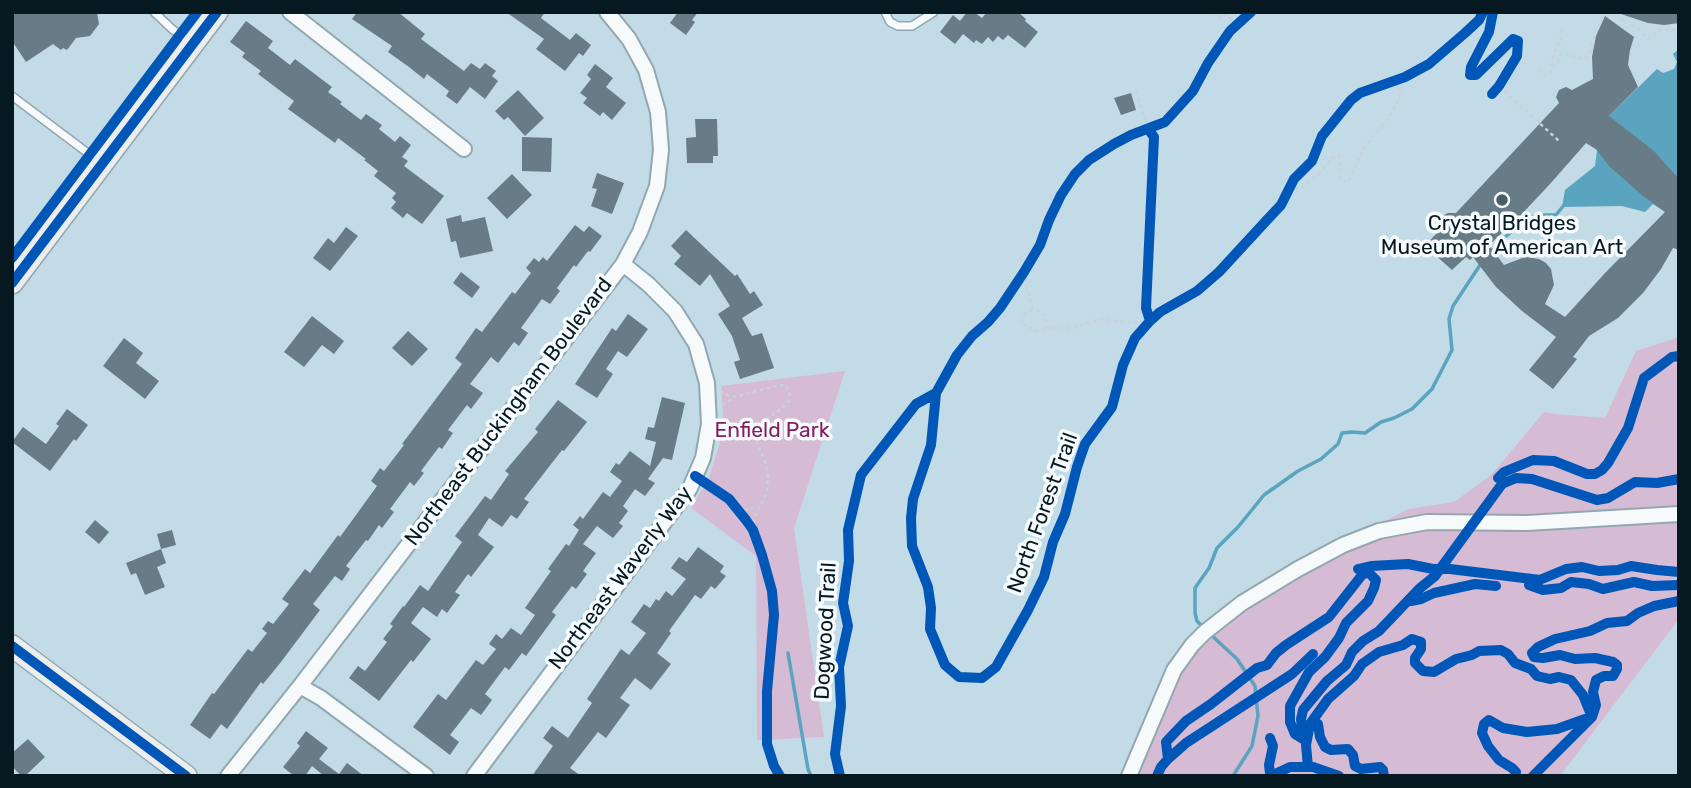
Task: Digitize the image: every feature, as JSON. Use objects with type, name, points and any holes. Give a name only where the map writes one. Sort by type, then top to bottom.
[{"type":"street","points":[[12,283],[218,12]]},
{"type":"street","points":[[290,12],[464,149]]},
{"type":"street","name":"Northeast Buckingham Boulevard","points":[[228,776],[623,264],[640,232],[657,186],[661,150],[657,112],[646,70],[629,39],[607,12]]},
{"type":"street","name":"Northeast Waverly Way","points":[[474,776],[690,488],[703,458],[709,424],[707,383],[696,344],[675,311],[623,264]]},
{"type":"street","points":[[1129,776],[1174,670],[1205,632],[1242,603],[1343,545],[1379,531],[1427,522],[1569,522],[1636,515],[1679,514]]},
{"type":"street","points":[[13,648],[186,776]]},
{"type":"street","points":[[300,686],[321,698],[426,776]]},
{"type":"lane","points":[[154,12],[193,44]]},
{"type":"lane","points":[[885,12],[890,22],[898,26],[912,26],[934,12]]},
{"type":"lane","points":[[12,96],[102,164]]},
{"type":"path","points":[[1213,12],[1218,17],[1225,13],[1229,16],[1233,29]]},
{"type":"path","points":[[1525,73],[1545,70],[1558,63],[1562,53],[1582,59],[1590,53],[1594,36],[1606,12],[1625,21]]},
{"type":"path","points":[[1233,29],[1245,16]]},
{"type":"path","points":[[1545,70],[1561,40],[1561,24]]},
{"type":"path","points":[[1632,24],[1648,39],[1658,30],[1679,29]]},
{"type":"path","points":[[1280,205],[1291,184],[1300,188],[1317,176],[1333,157],[1339,156],[1340,180],[1348,182],[1363,150],[1399,99],[1399,79]]},
{"type":"path","points":[[1498,86],[1559,141]]},
{"type":"path","points":[[1136,91],[1150,131]]},
{"type":"path","points":[[1024,272],[1032,308]]},
{"type":"path","points":[[1032,308],[1045,316],[1047,328]]},
{"type":"path","points":[[1032,308],[1024,314],[1020,323],[1039,332],[1047,328],[1073,328],[1101,318],[1133,323],[1150,321]]},
{"type":"path","points":[[1146,308],[1150,321]]},
{"type":"path","points":[[1135,338],[1160,312]]},
{"type":"path","points":[[722,405],[734,397],[780,385],[786,386],[790,392],[788,404],[761,424],[757,432],[756,440],[768,475],[767,492],[754,518],[753,530]]},
{"type":"path","points":[[720,391],[734,397]]},
{"type":"path","points":[[729,499],[753,530],[757,543]]},
{"type":"path","points":[[737,510],[759,507]]},
{"type":"green space","points":[[1679,337],[1679,619],[1560,776],[1128,776],[1184,658],[1254,590],[1408,509],[1454,502],[1491,475],[1544,412],[1605,418],[1636,351]]},
{"type":"green space","name":"Enfield Park","points":[[845,371],[794,528],[824,737],[757,740],[756,556],[691,508],[708,480],[720,443],[723,416],[721,386]]},
{"type":"water","points":[[1679,49],[1679,201],[1667,213],[1653,204],[1645,212],[1622,206],[1562,207],[1565,190],[1595,166],[1597,150],[1609,116],[1657,69],[1663,73],[1674,69],[1677,62],[1673,54]]},
{"type":"building","points":[[12,12],[97,12],[99,24],[90,36],[76,38],[67,50],[61,50],[53,44],[26,62],[12,41]]},
{"type":"building","points":[[357,12],[398,12],[425,34],[421,39],[464,71],[471,63],[480,69],[485,63],[496,71],[492,76],[498,81],[485,99],[470,87],[457,104],[446,96],[449,91],[427,74],[424,79],[388,52],[392,46],[352,19]]},
{"type":"building","points":[[506,12],[545,12],[541,18],[570,40],[576,33],[591,45],[583,56],[579,53],[565,71],[536,49],[544,39]]},
{"type":"building","points":[[678,12],[698,12],[686,35],[670,23]]},
{"type":"building","points":[[967,12],[974,12],[982,18],[987,12],[1018,12],[1038,32],[1025,48],[1008,35],[1003,40],[998,36],[993,42],[988,37],[982,44],[976,40],[974,43],[963,34],[955,44],[940,32],[953,15],[960,21]]},
{"type":"building","points":[[1679,12],[1679,23],[1648,23],[1621,14]]},
{"type":"building","name":"Crystal Bridges Museum of American Art","points":[[1605,16],[1634,37],[1628,65],[1638,87],[1609,116],[1654,151],[1679,179],[1679,250],[1673,248],[1643,293],[1618,318],[1589,336],[1573,357],[1577,359],[1553,389],[1529,370],[1556,337],[1496,287],[1473,257],[1470,260],[1466,257],[1452,270],[1425,246],[1445,224],[1444,215],[1456,213],[1559,103],[1556,97],[1559,90],[1566,87],[1572,90],[1593,79],[1592,57],[1596,36]],"holes":[[[1586,143],[1597,150],[1609,166],[1665,212],[1565,317],[1545,304],[1554,285],[1551,269],[1546,263],[1525,257],[1504,265],[1489,245],[1519,217]]]},
{"type":"building","points":[[246,21],[273,41],[268,48],[290,65],[295,59],[332,87],[328,92],[361,120],[366,114],[382,125],[379,129],[395,142],[400,136],[411,145],[402,157],[408,161],[404,166],[444,196],[422,224],[407,213],[403,218],[391,208],[396,202],[392,198],[396,193],[374,176],[378,171],[364,160],[366,159],[338,138],[335,143],[288,109],[294,101],[258,74],[261,71],[242,57],[245,53],[230,42]]},
{"type":"building","points":[[595,64],[613,78],[606,87],[626,103],[612,120],[603,112],[600,116],[583,103],[587,98],[580,93],[591,79],[587,75]]},
{"type":"building","points":[[518,90],[544,118],[525,136],[508,117],[504,120],[495,111]]},
{"type":"building","points":[[1131,93],[1136,110],[1121,115],[1114,98]]},
{"type":"building","points":[[695,119],[717,119],[718,156],[713,156],[713,163],[687,163],[686,138],[696,137]]},
{"type":"building","points":[[522,137],[552,138],[551,172],[522,171]]},
{"type":"building","points":[[597,173],[624,183],[612,214],[591,206],[597,189],[592,188]]},
{"type":"building","points":[[512,174],[532,195],[507,219],[487,198]]},
{"type":"building","points":[[461,215],[462,222],[485,217],[493,251],[460,258],[456,241],[451,242],[446,219]]},
{"type":"building","points":[[575,225],[584,232],[589,226],[602,236],[576,267],[574,265],[557,288],[560,291],[550,304],[542,299],[521,328],[528,333],[519,346],[514,342],[498,363],[491,357],[470,384],[483,393],[471,409],[467,405],[448,430],[453,433],[442,449],[439,447],[421,471],[424,473],[414,486],[410,482],[390,509],[394,512],[382,528],[379,525],[346,566],[350,569],[342,581],[335,576],[313,604],[320,610],[281,662],[263,684],[261,682],[227,729],[221,724],[210,739],[190,725],[248,649],[252,652],[267,633],[262,629],[268,621],[273,624],[289,604],[282,599],[305,569],[310,573],[377,486],[371,481],[380,468],[384,471],[462,364],[455,358],[476,328],[482,332],[512,292],[515,294],[531,273],[526,268],[534,258],[539,262],[543,257],[547,261]]},
{"type":"building","points":[[346,227],[358,236],[330,271],[313,258],[328,238],[334,243]]},
{"type":"building","points":[[686,230],[735,276],[737,274],[750,294],[754,291],[763,305],[742,318],[752,336],[762,333],[774,368],[740,379],[734,362],[740,360],[732,336],[718,314],[730,306],[710,274],[700,286],[674,264],[681,256],[671,246]]},
{"type":"building","points":[[461,272],[480,287],[472,298],[453,283]]},
{"type":"building","points":[[628,314],[648,329],[627,357],[618,351],[606,369],[613,374],[597,398],[575,384],[612,328],[616,331]]},
{"type":"building","points":[[312,316],[344,341],[334,354],[322,345],[304,367],[284,352]]},
{"type":"building","points":[[408,331],[428,349],[412,366],[392,348]]},
{"type":"building","points":[[124,338],[143,353],[136,363],[159,381],[145,399],[103,366]]},
{"type":"building","points":[[662,397],[685,403],[672,460],[663,458],[648,479],[655,483],[645,496],[635,489],[623,506],[628,511],[619,523],[623,526],[613,538],[597,526],[583,544],[596,553],[583,571],[587,574],[576,589],[572,586],[552,612],[556,615],[526,656],[522,653],[509,670],[505,667],[485,694],[492,700],[481,715],[471,708],[450,735],[459,742],[450,755],[413,727],[438,694],[446,700],[476,660],[483,665],[496,649],[489,644],[496,634],[502,639],[511,628],[521,635],[535,615],[525,608],[551,571],[548,569],[566,544],[569,546],[579,530],[573,525],[580,516],[583,519],[603,492],[610,497],[622,481],[610,472],[616,463],[619,465],[630,451],[650,466],[656,442],[645,439],[648,427],[654,428]]},
{"type":"building","points":[[558,400],[587,422],[524,499],[529,502],[517,519],[511,515],[502,527],[489,518],[478,535],[494,547],[471,577],[468,574],[455,592],[460,595],[447,613],[442,609],[437,617],[423,607],[411,623],[431,639],[379,701],[349,678],[358,666],[365,671],[387,642],[383,639],[393,626],[390,624],[420,585],[428,591],[462,542],[455,536],[485,496],[491,500],[509,474],[505,471],[538,432],[535,429]]},
{"type":"building","points":[[67,409],[88,425],[50,471],[12,442],[23,427],[46,444]]},
{"type":"building","points":[[95,520],[109,532],[99,544],[85,532]]},
{"type":"building","points":[[172,530],[176,545],[161,549],[157,534]]},
{"type":"building","points":[[698,547],[724,566],[720,572],[726,576],[715,589],[711,586],[701,599],[695,595],[669,631],[671,633],[657,653],[671,664],[651,690],[635,678],[620,698],[630,705],[606,738],[598,732],[570,768],[581,776],[532,776],[553,746],[543,738],[552,726],[568,738],[592,703],[587,699],[621,649],[629,655],[646,633],[631,622],[644,604],[650,608],[666,591],[672,596],[686,579],[671,568],[679,557],[687,562]]},
{"type":"building","points":[[161,549],[166,563],[157,567],[165,587],[145,595],[136,573],[131,575],[126,563]]},
{"type":"building","points":[[306,731],[328,748],[319,759],[339,774],[347,763],[364,776],[324,776],[312,766],[305,776],[294,776],[283,767],[300,746],[297,743]]},
{"type":"building","points":[[28,739],[45,757],[25,776],[21,776],[12,766],[12,753]]},
{"type":"waterway","points":[[1490,254],[1500,241],[1529,218],[1556,215],[1564,205]]},
{"type":"waterway","points":[[1203,627],[1197,621],[1195,613],[1195,588],[1209,568],[1217,548],[1264,495],[1298,471],[1321,459],[1338,444],[1342,433],[1365,433],[1381,422],[1412,409],[1432,389],[1452,350],[1449,319],[1453,306],[1482,262]]},
{"type":"waterway","points":[[1208,632],[1237,659],[1255,686],[1258,716],[1252,746],[1233,776]]},
{"type":"waterway","points":[[788,653],[811,776]]},
{"type":"cycle path","points":[[12,258],[197,12]]},
{"type":"cycle path","points":[[12,283],[217,12]]},
{"type":"cycle path","name":"North Forest Trail","points":[[1251,12],[1230,31],[1193,91],[1165,122],[1114,144],[1089,160],[1075,174],[1061,195],[1040,245],[1024,272],[1000,308],[957,355],[936,393],[931,445],[913,499],[912,546],[928,587],[930,629],[945,665],[959,677],[982,678],[996,667],[1028,610],[1044,577],[1085,444],[1112,407],[1123,365],[1135,338],[1160,312],[1197,291],[1219,272],[1281,205],[1294,179],[1312,161],[1322,136],[1351,100],[1360,93],[1405,77],[1429,64],[1479,20],[1483,12]]},
{"type":"cycle path","points":[[1492,94],[1517,56],[1518,41],[1513,39],[1476,75],[1470,75],[1471,67],[1489,32],[1493,12]]},
{"type":"cycle path","points":[[1148,129],[1154,137],[1146,308],[1150,321]]},
{"type":"cycle path","points":[[1498,478],[1504,472],[1533,460],[1554,461],[1587,474],[1602,470],[1628,428],[1644,378],[1672,357],[1679,356]]},
{"type":"cycle path","name":"Dogwood Trail","points":[[840,776],[835,754],[841,706],[839,667],[848,626],[843,603],[849,561],[848,530],[861,475],[916,404],[936,393]]},
{"type":"cycle path","points":[[695,476],[729,499],[753,530],[762,555],[772,591],[774,615],[767,691],[767,744],[780,776]]},
{"type":"cycle path","points":[[1168,759],[1166,742],[1186,721],[1257,668],[1267,665],[1286,645],[1329,617],[1362,575],[1370,574],[1376,580],[1368,601],[1346,623],[1325,657],[1309,672],[1290,706],[1290,722],[1295,734],[1303,739],[1303,710],[1327,681],[1346,665],[1352,652],[1379,631],[1435,576],[1502,484],[1516,478],[1532,479],[1597,500],[1608,498],[1635,482],[1657,483],[1679,479]]},
{"type":"cycle path","points":[[1358,569],[1408,564],[1540,580]]},
{"type":"cycle path","points":[[1530,584],[1566,569],[1582,567],[1599,571],[1631,566],[1679,572]]},
{"type":"cycle path","points":[[1529,585],[1543,590],[1561,588],[1571,582],[1603,589],[1634,582],[1652,586],[1679,585]]},
{"type":"cycle path","points":[[1411,601],[1475,584],[1496,586]]},
{"type":"cycle path","points":[[1533,776],[1592,717],[1596,705],[1593,692],[1596,680],[1613,676],[1617,665],[1595,658],[1575,659],[1560,655],[1543,658],[1534,657],[1532,653],[1555,639],[1590,631],[1607,623],[1627,621],[1654,606],[1679,601]]},
{"type":"cycle path","points":[[1308,767],[1306,745],[1310,724],[1328,699],[1354,676],[1362,664],[1379,652],[1403,645],[1412,639],[1421,642],[1415,663],[1423,671],[1434,672],[1456,659],[1479,651],[1501,650],[1515,663],[1531,669],[1537,676],[1571,680],[1583,695],[1592,717]]},
{"type":"cycle path","points":[[12,646],[186,776]]},
{"type":"cycle path","points":[[1157,776],[1168,759],[1186,743],[1292,674],[1313,654]]},
{"type":"cycle path","points":[[1515,776],[1516,772],[1499,760],[1488,746],[1482,733],[1484,724],[1489,720],[1503,728],[1527,732],[1557,729],[1585,719]]},
{"type":"cycle path","points":[[1310,724],[1318,724],[1325,747],[1331,750],[1348,749],[1353,755],[1355,766],[1361,769],[1380,767],[1384,776]]},
{"type":"cycle path","points":[[1270,738],[1273,746],[1269,765],[1273,775],[1290,767],[1313,767],[1339,776]]},
{"type":"place","name":"Crystal Bridges Museum of American Art","points":[[1502,200]]}]
